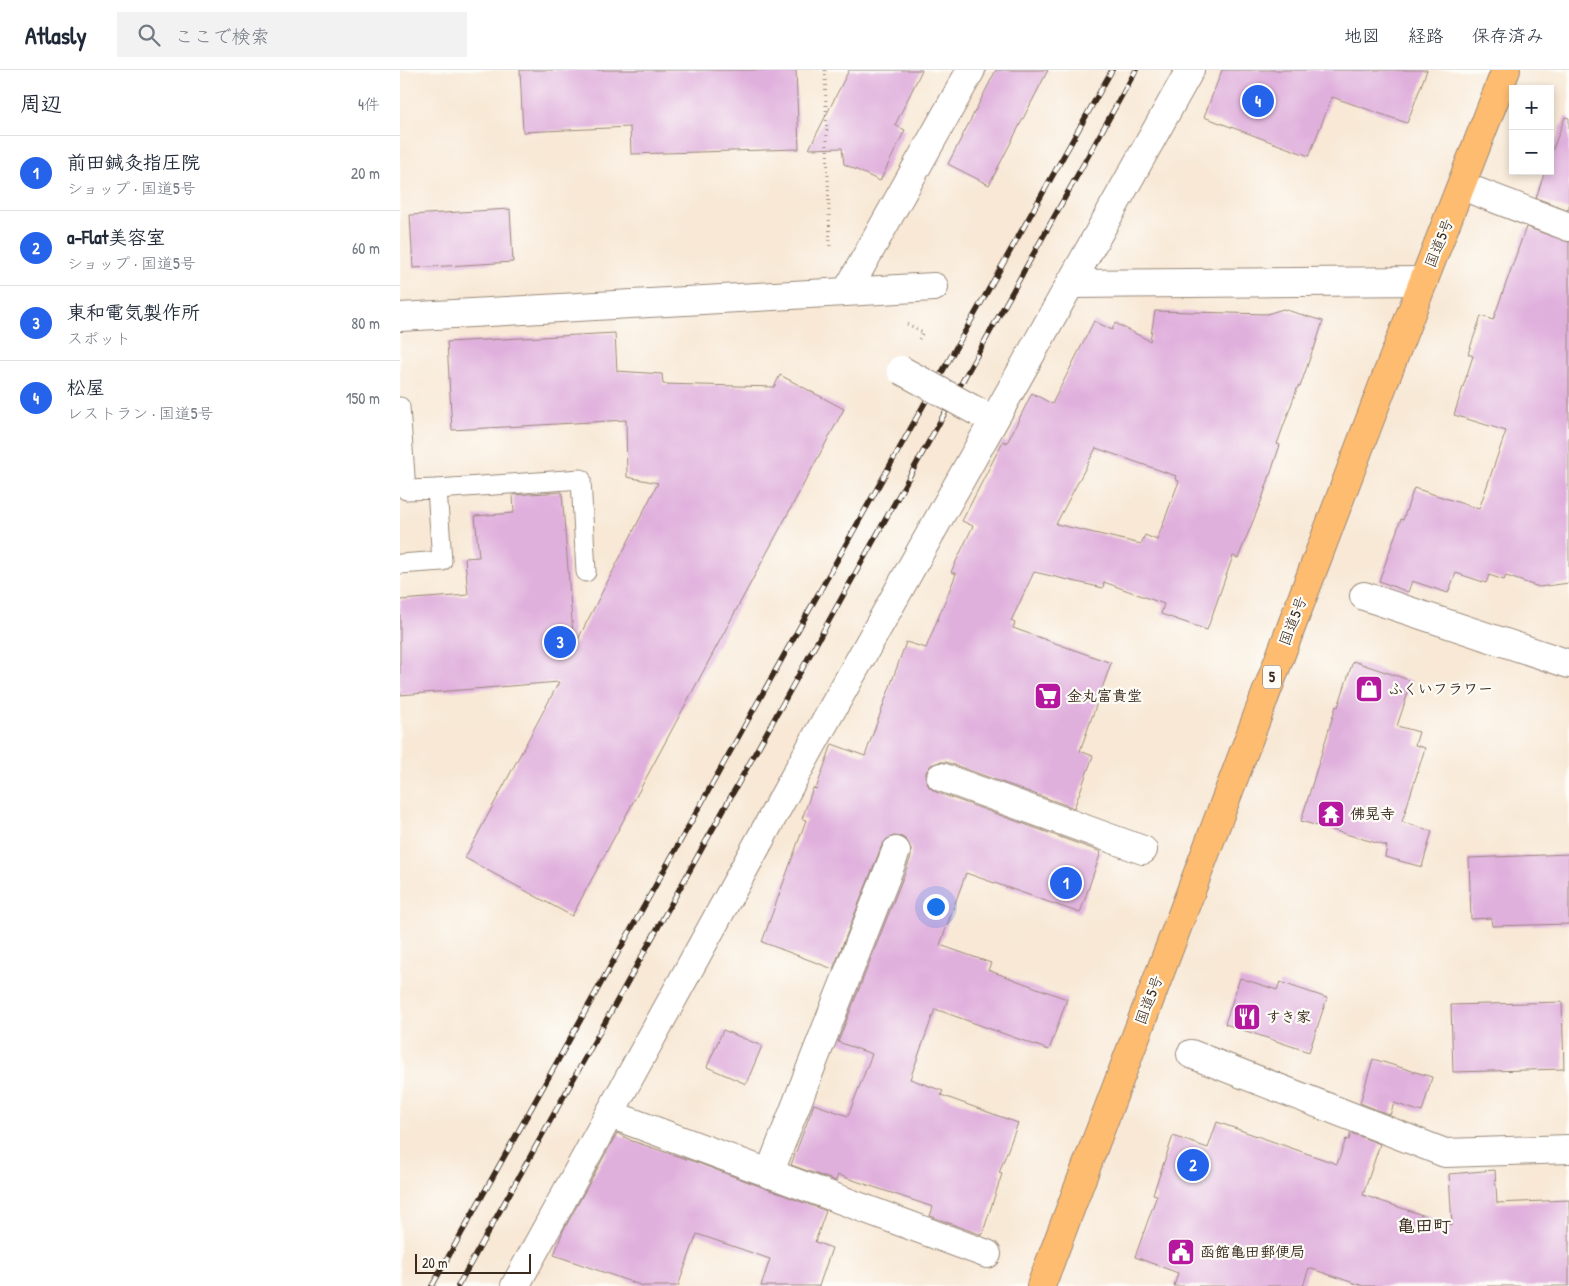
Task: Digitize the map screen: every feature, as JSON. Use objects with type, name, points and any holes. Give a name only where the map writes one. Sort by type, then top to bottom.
[{"type":"highway","name":"国道5号","points":[[1041,1286],[1506,70]]},
{"type":"street","points":[[847,291],[971,70]]},
{"type":"street","points":[[515,1286],[812,745],[1190,70]]},
{"type":"street","points":[[1462,186],[1569,227]]},
{"type":"street","points":[[1070,284],[1424,281]]},
{"type":"street","points":[[400,316],[934,287]]},
{"type":"street","points":[[901,370],[978,412]]},
{"type":"street","points":[[1364,596],[1569,664]]},
{"type":"street","points":[[941,777],[1143,850]]},
{"type":"street","points":[[769,1174],[896,851]]},
{"type":"street","points":[[1190,1054],[1445,1153],[1569,1149]]},
{"type":"street","points":[[610,1114],[987,1254]]},
{"type":"lane","points":[[400,407],[406,490],[581,480],[586,572]]},
{"type":"lane","points":[[400,564],[442,561],[437,489]]},
{"type":"path","points":[[825,70],[830,251]]},
{"type":"building","points":[[520,70],[796,70],[799,149],[631,154],[630,127],[523,132]]},
{"type":"building","points":[[849,70],[922,70],[895,125],[905,130],[880,181],[844,164],[842,148],[809,149]]},
{"type":"building","points":[[996,70],[1048,70],[989,185],[948,164]]},
{"type":"building","points":[[1222,70],[1427,70],[1407,123],[1332,97],[1309,156],[1204,117]]},
{"type":"building","points":[[1565,117],[1569,118],[1569,210],[1536,198],[1544,175],[1554,175],[1554,146]]},
{"type":"building","points":[[510,209],[513,262],[413,268],[410,215]]},
{"type":"building","points":[[1526,227],[1569,242],[1569,583],[1539,587],[1506,576],[1504,580],[1489,575],[1486,583],[1456,573],[1448,593],[1412,581],[1408,592],[1379,581],[1414,488],[1479,509],[1506,431],[1454,415],[1473,356],[1468,354],[1481,316],[1493,320]]},
{"type":"building","points":[[1283,309],[1323,321],[1300,387],[1298,386],[1277,444],[1280,445],[1262,499],[1238,558],[1233,556],[1207,630],[1161,614],[1164,604],[1104,582],[1103,588],[1034,572],[1011,621],[1015,623],[1013,628],[1111,663],[1080,751],[1093,756],[1074,808],[946,762],[931,765],[926,772],[926,780],[929,787],[936,792],[1101,852],[1080,913],[966,873],[940,945],[991,963],[988,970],[1067,999],[1049,1050],[935,1009],[910,1079],[943,1091],[941,1095],[1018,1123],[999,1173],[1002,1174],[982,1235],[930,1216],[933,1207],[838,1175],[836,1181],[791,1165],[814,1104],[848,1116],[872,1054],[838,1042],[911,857],[911,849],[908,842],[902,837],[894,836],[887,839],[882,845],[833,969],[762,942],[806,820],[802,819],[813,788],[816,789],[832,744],[865,756],[906,642],[926,648],[956,574],[951,572],[973,526],[962,521],[1003,441],[1007,443],[1032,393],[1052,404],[1094,321],[1112,330],[1115,323],[1150,341],[1155,311],[1267,314]],"holes":[[[1096,448],[1176,476],[1175,479],[1179,481],[1157,540],[1145,535],[1141,544],[1056,524]]]},
{"type":"building","points":[[615,333],[617,371],[662,374],[663,384],[774,387],[780,375],[844,409],[572,916],[465,858],[559,682],[400,695],[400,600],[468,595],[465,558],[479,557],[475,516],[514,513],[513,495],[562,492],[574,647],[658,483],[627,477],[626,420],[452,430],[447,342]]},
{"type":"building","points":[[1353,661],[1412,681],[1397,726],[1419,732],[1415,745],[1425,748],[1402,822],[1432,831],[1422,867],[1385,857],[1387,846],[1301,821],[1336,706],[1338,707]]},
{"type":"building","points":[[1569,854],[1569,924],[1492,926],[1491,918],[1471,919],[1469,858]]},
{"type":"building","points":[[1240,978],[1277,990],[1280,982],[1327,998],[1309,1052],[1225,1024]]},
{"type":"building","points":[[1562,1002],[1564,1069],[1453,1072],[1451,1005]]},
{"type":"building","points":[[723,1030],[762,1046],[746,1084],[707,1067]]},
{"type":"building","points":[[1373,1059],[1432,1077],[1422,1112],[1394,1103],[1390,1115],[1360,1103]]},
{"type":"building","points":[[1217,1122],[1337,1164],[1346,1139],[1349,1140],[1351,1133],[1380,1144],[1363,1195],[1452,1225],[1449,1174],[1495,1170],[1497,1203],[1569,1200],[1569,1286],[1363,1286],[1309,1268],[1303,1286],[1174,1286],[1178,1273],[1135,1257],[1157,1195],[1153,1194],[1173,1136],[1208,1148]]},
{"type":"building","points":[[617,1133],[632,1141],[698,1163],[826,1211],[815,1242],[832,1248],[819,1286],[761,1286],[770,1259],[697,1234],[678,1286],[643,1286],[554,1255],[563,1231]]},
{"type":"railway","points":[[432,1286],[1112,70]]},
{"type":"railway","points":[[458,1286],[1136,70]]},
{"type":"place","name":"松屋","points":[[1258,101]]},
{"type":"place","name":"東和電気製作所","points":[[560,642]]},
{"type":"place","name":"ふくいフラワー","points":[[1369,689]]},
{"type":"place","name":"金丸富貴堂","points":[[1048,696]]},
{"type":"place","name":"佛晃寺","points":[[1331,814]]},
{"type":"place","name":"前田鍼灸指圧院","points":[[1066,883]]},
{"type":"place","name":"すき家","points":[[1247,1017]]},
{"type":"place","name":"a-Flat美容室","points":[[1193,1165]]},
{"type":"place","name":"函館亀田郵便局","points":[[1181,1252]]},
{"type":"district","name":"亀田町","points":[[1424,1226]]}]
